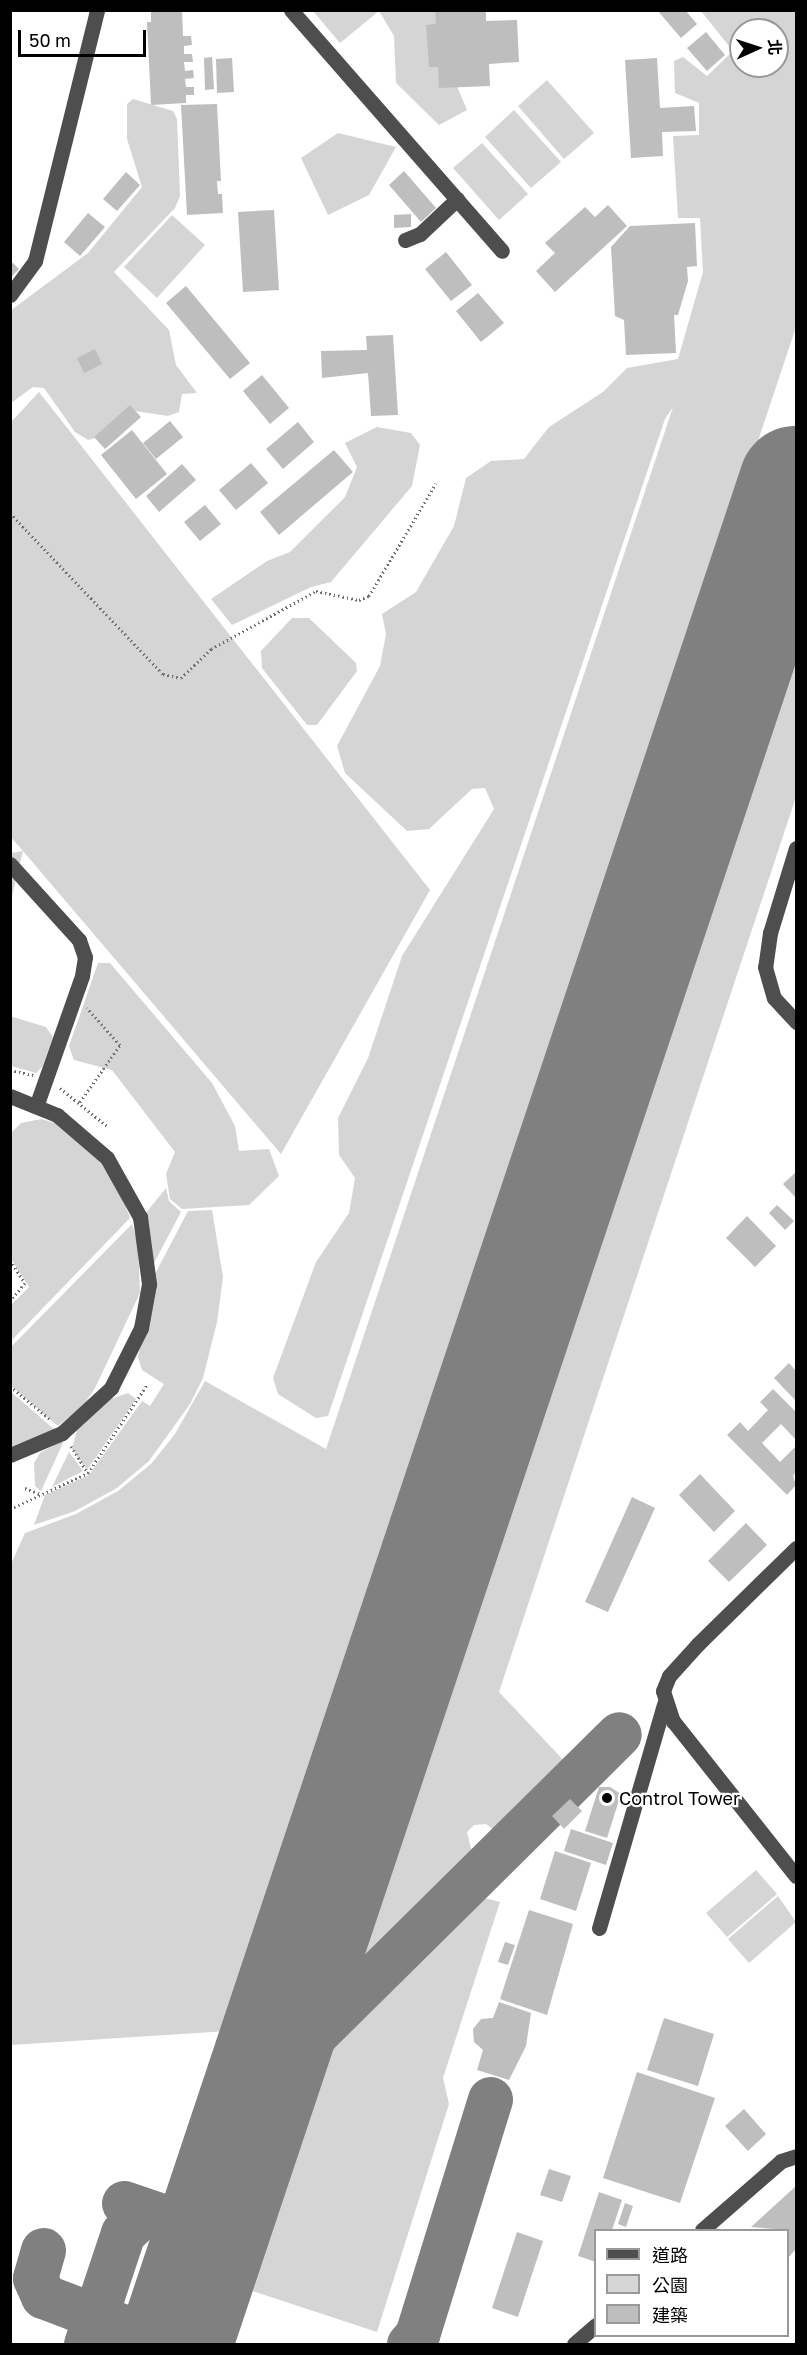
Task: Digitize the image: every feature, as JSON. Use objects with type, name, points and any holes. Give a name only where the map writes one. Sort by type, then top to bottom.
[{"type":"lane","points":[[10,295],[35,261],[97,10]]},
{"type":"lane","points":[[291,10],[502,251]]},
{"type":"lane","points":[[405,240],[420,234],[457,199]]},
{"type":"lane","points":[[796,848],[770,933],[765,967],[774,998],[796,1022]]},
{"type":"lane","points":[[10,864],[79,940],[85,957],[75,996],[37,1104]]},
{"type":"lane","points":[[10,1096],[37,1104],[75,1127],[120,1177],[142,1228],[149,1284],[134,1349],[111,1388],[62,1433],[10,1455]]},
{"type":"lane","points":[[599,1928],[664,1704],[663,1691],[669,1676],[796,1548]]},
{"type":"lane","points":[[664,1704],[698,1755],[796,1876]]},
{"type":"lane","points":[[703,2229],[781,2161],[796,2156]]},
{"type":"lane","points":[[574,2344],[594,2327]]},
{"type":"path","points":[[10,513],[163,674],[181,678],[211,649],[316,591],[359,600],[369,596],[436,483]]},
{"type":"path","points":[[75,996],[120,1045],[80,1102]]},
{"type":"path","points":[[10,1070],[46,1078],[80,1102],[107,1126]]},
{"type":"path","points":[[10,1260],[25,1283],[10,1301]]},
{"type":"path","points":[[10,1509],[88,1473],[147,1385]]},
{"type":"path","points":[[25,1488],[42,1495]]},
{"type":"green space","points":[[794,10],[796,14],[796,327],[228,2031],[11,2045],[11,1564],[25,1533],[76,1514],[118,1491],[151,1464],[175,1434],[205,1381],[326,1449],[673,407],[665,419],[328,1416],[316,1418],[278,1394],[273,1378],[316,1262],[349,1213],[355,1178],[339,1155],[338,1118],[368,1058],[402,956],[494,809],[485,788],[472,789],[429,829],[407,831],[345,773],[337,746],[380,666],[386,634],[382,614],[416,592],[454,526],[466,478],[491,461],[524,459],[549,427],[603,392],[627,368],[678,359],[703,272],[700,218],[678,218],[673,136],[699,135],[699,103],[675,93],[674,61],[683,57],[707,76],[729,55],[729,78],[789,78],[789,18],[729,18],[729,46],[701,11]]},
{"type":"green space","points":[[313,11],[379,11],[340,43]]},
{"type":"green space","points":[[379,11],[446,11],[438,41],[467,110],[439,125],[396,83],[394,36]]},
{"type":"green space","points":[[547,80],[594,133],[564,159],[518,106]]},
{"type":"green space","points":[[133,99],[173,111],[177,119],[180,196],[175,208],[114,272],[169,330],[176,365],[197,393],[182,394],[179,412],[168,416],[128,410],[98,437],[88,440],[75,432],[44,388],[33,387],[11,403],[10,311],[88,253],[142,187],[127,139],[127,104]]},
{"type":"green space","points":[[514,110],[561,162],[531,188],[485,137]]},
{"type":"green space","points":[[338,133],[396,147],[369,195],[328,215],[301,158]]},
{"type":"green space","points":[[482,143],[528,194],[499,220],[453,168]]},
{"type":"green space","points":[[172,215],[205,245],[157,298],[124,267]]},
{"type":"green space","points":[[39,392],[430,890],[281,1154],[10,836],[11,422]]},
{"type":"green space","points":[[377,427],[411,433],[420,445],[412,486],[331,582],[311,587],[232,625],[211,599],[267,561],[290,552],[345,497],[357,467],[345,443]]},
{"type":"green space","points":[[796,614],[796,797],[499,1692],[569,1766],[502,1836],[486,1824],[474,1825],[467,1832],[474,1861],[333,2002]]},
{"type":"green space","points":[[292,618],[309,618],[356,663],[357,671],[317,725],[307,725],[262,668],[261,651]]},
{"type":"green space","points":[[23,851],[11,900],[11,853]]},
{"type":"green space","points":[[98,963],[110,963],[212,1083],[235,1126],[239,1151],[269,1149],[279,1176],[249,1205],[182,1209],[170,1199],[166,1174],[175,1152],[112,1070],[74,1060],[69,1046]]},
{"type":"green space","points":[[10,1016],[46,1027],[53,1037],[42,1067],[36,1073],[11,1066]]},
{"type":"green space","points":[[41,1119],[55,1123],[79,1140],[101,1163],[119,1189],[130,1218],[11,1341],[10,1306],[29,1287],[11,1259],[11,1133],[21,1123]]},
{"type":"green space","points":[[166,1188],[169,1201],[181,1212],[154,1263],[145,1214]]},
{"type":"green space","points":[[212,1210],[223,1277],[217,1322],[203,1378],[190,1404],[149,1461],[117,1488],[75,1511],[34,1525],[45,1495],[89,1475],[142,1401],[150,1406],[164,1384],[142,1370],[138,1357],[154,1276],[188,1211]]},
{"type":"green space","points":[[132,1224],[138,1244],[140,1293],[95,1388],[83,1406],[58,1426],[11,1386],[11,1347]]},
{"type":"green space","points":[[10,1391],[55,1430],[11,1447]]},
{"type":"green space","points":[[128,1393],[136,1399],[87,1470],[72,1449],[77,1430],[108,1400]]},
{"type":"green space","points":[[62,1441],[41,1491],[35,1486],[34,1463],[40,1453]]},
{"type":"green space","points":[[69,1452],[83,1471],[52,1487]]},
{"type":"green space","points":[[756,1870],[777,1894],[727,1937],[706,1913]]},
{"type":"green space","points":[[470,1894],[500,1902],[443,2078],[449,2104],[377,2332],[240,2287],[321,2043]]},
{"type":"green space","points":[[778,1896],[796,1922],[749,1963],[728,1939]]},
{"type":"building","points":[[151,10],[182,10],[183,36],[191,36],[192,45],[184,46],[184,54],[192,54],[193,62],[184,62],[185,71],[193,70],[194,78],[185,79],[186,87],[194,87],[194,95],[186,95],[186,103],[151,105],[147,22],[151,22]]},
{"type":"building","points":[[435,10],[486,10],[486,21],[517,20],[519,62],[489,64],[490,86],[439,88],[438,67],[429,67],[426,25],[436,24]]},
{"type":"building","points":[[657,10],[685,10],[697,24],[681,38]]},
{"type":"building","points":[[706,32],[725,55],[707,71],[687,48]]},
{"type":"building","points":[[212,57],[214,89],[205,90],[204,58]]},
{"type":"building","points":[[232,58],[234,92],[217,93],[216,59]]},
{"type":"building","points":[[657,58],[660,108],[694,106],[696,131],[662,132],[663,156],[631,158],[625,60]]},
{"type":"building","points":[[217,104],[221,181],[217,181],[218,194],[222,194],[223,213],[187,215],[181,105]]},
{"type":"building","points":[[404,171],[436,208],[421,222],[389,185]]},
{"type":"building","points":[[126,172],[140,185],[117,211],[103,199]]},
{"type":"building","points":[[608,205],[627,226],[555,292],[536,271],[555,253],[545,243],[585,207],[595,217]]},
{"type":"building","points":[[274,210],[279,290],[243,292],[238,212]]},
{"type":"building","points":[[88,213],[105,227],[80,256],[64,242]]},
{"type":"building","points":[[411,214],[411,227],[394,228],[394,215]]},
{"type":"building","points":[[695,223],[697,266],[687,267],[688,281],[678,315],[674,315],[676,353],[626,355],[624,320],[615,316],[611,247],[630,226]]},
{"type":"building","points":[[446,252],[472,285],[451,301],[425,269]]},
{"type":"building","points":[[10,260],[19,269],[10,278]]},
{"type":"building","points":[[186,286],[250,363],[230,379],[166,303]]},
{"type":"building","points":[[478,293],[504,323],[481,342],[456,311]]},
{"type":"building","points":[[393,335],[398,415],[371,416],[368,373],[322,378],[321,351],[367,350],[366,336]]},
{"type":"building","points":[[95,349],[102,364],[84,373],[77,358]]},
{"type":"building","points":[[262,375],[289,408],[270,424],[243,391]]},
{"type":"building","points":[[130,405],[141,417],[105,449],[94,437]]},
{"type":"building","points":[[170,421],[183,437],[156,459],[143,443]]},
{"type":"building","points":[[298,422],[314,442],[283,469],[266,449]]},
{"type":"building","points":[[132,430],[167,474],[136,499],[101,455]]},
{"type":"building","points":[[334,450],[353,472],[279,535],[260,512]]},
{"type":"building","points":[[251,463],[268,483],[236,510],[219,490]]},
{"type":"building","points":[[182,464],[196,480],[159,512],[146,496]]},
{"type":"building","points":[[205,505],[221,524],[200,541],[184,522]]},
{"type":"building","points":[[796,1172],[796,1198],[783,1184]]},
{"type":"building","points":[[777,1205],[794,1221],[785,1230],[769,1213]]},
{"type":"building","points":[[747,1216],[776,1246],[755,1267],[726,1238]]},
{"type":"building","points":[[789,1363],[796,1371],[796,1401],[774,1378]]},
{"type":"building","points":[[773,1389],[796,1412],[796,1440],[781,1424],[762,1443],[780,1462],[796,1446],[796,1472],[793,1476],[796,1485],[787,1495],[727,1435],[740,1422],[748,1431],[768,1410],[760,1402]]},
{"type":"building","points":[[700,1474],[735,1511],[714,1532],[679,1495]]},
{"type":"building","points":[[632,1497],[655,1508],[608,1612],[585,1602]]},
{"type":"building","points":[[746,1523],[767,1545],[729,1582],[708,1561]]},
{"type":"building","points":[[599,1787],[610,1787],[621,1794],[607,1838],[585,1831]]},
{"type":"building","points":[[570,1799],[582,1811],[564,1829],[552,1816]]},
{"type":"building","points":[[571,1829],[613,1843],[606,1865],[564,1851]]},
{"type":"building","points":[[555,1851],[591,1863],[576,1911],[540,1899]]},
{"type":"building","points":[[529,1910],[573,1924],[547,2015],[500,1999]]},
{"type":"building","points":[[505,1942],[515,1945],[508,1965],[498,1962]]},
{"type":"building","points":[[499,2002],[531,2013],[526,2046],[509,2080],[477,2070],[483,2050],[474,2042],[473,2029],[481,2019],[493,2018]]},
{"type":"building","points":[[664,2018],[714,2034],[698,2086],[647,2070]]},
{"type":"building","points":[[637,2072],[715,2098],[680,2203],[603,2178]]},
{"type":"building","points":[[744,2109],[766,2134],[748,2151],[725,2126]]},
{"type":"building","points":[[549,2169],[571,2176],[562,2202],[540,2195]]},
{"type":"building","points":[[796,2186],[796,2249],[789,2257],[789,2229],[751,2227]]},
{"type":"building","points":[[599,2192],[622,2200],[612,2229],[594,2229],[594,2261],[578,2256]]},
{"type":"building","points":[[625,2203],[633,2206],[626,2227],[618,2224]]},
{"type":"building","points":[[517,2232],[543,2241],[518,2317],[492,2308]]},
{"type":"taxiway","points":[[261,2088],[619,1734]]},
{"type":"taxiway","points":[[409,2344],[417,2335],[490,2099]]},
{"type":"taxiway","points":[[124,2203],[212,2233]]},
{"type":"taxiway","points":[[86,2344],[123,2233],[142,2215],[152,2214]]},
{"type":"taxiway","points":[[43,2250],[35,2278],[43,2296],[122,2326]]},
{"type":"runway","points":[[175,2344],[796,483]]},
{"type":"place","name":"Control Tower","points":[[607,1798]]}]
